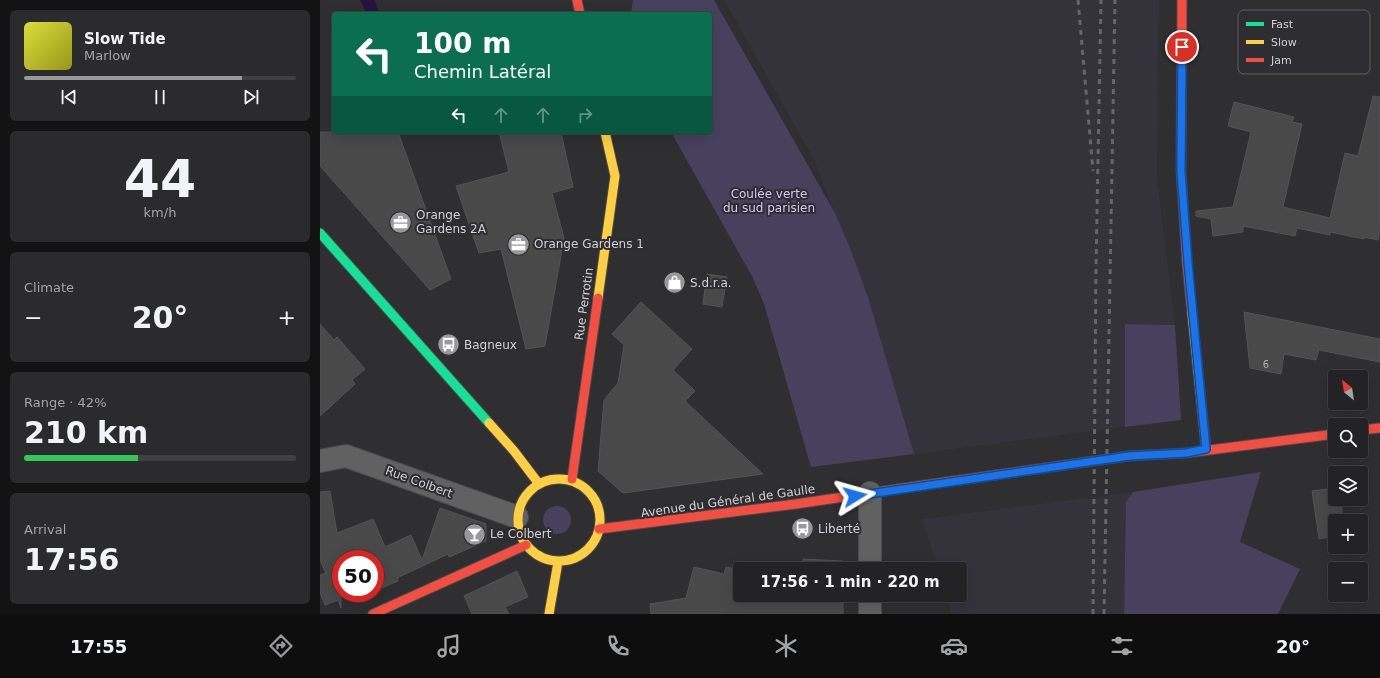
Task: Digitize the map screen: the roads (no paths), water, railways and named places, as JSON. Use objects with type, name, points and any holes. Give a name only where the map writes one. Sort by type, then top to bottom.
[{"type":"main road","points":[[577,0],[580,12]]},
{"type":"main road","points":[[1182,0],[1181,171],[1188,263],[1206,449]]},
{"type":"main road","name":"Rue Perrotin","points":[[572,479],[615,176],[605,134]]},
{"type":"main road","points":[[320,233],[509,445],[539,484]]},
{"type":"main road","points":[[1368,429],[1380,428]]},
{"type":"main road","name":"Avenue du Général de Gaulle","points":[[599,529],[870,493],[1129,456],[1186,453],[1206,449],[1328,435]]},
{"type":"main road","points":[[550,479],[572,479],[586,488],[595,499],[600,513],[599,529],[592,544],[586,551],[570,560],[558,562],[538,556],[532,552],[520,537],[517,517],[520,504],[528,492],[539,484],[550,479]]},
{"type":"main road","points":[[373,614],[526,545]]},
{"type":"main road","points":[[549,614],[558,562]]},
{"type":"street","name":"Rue Colbert","points":[[320,461],[346,456],[517,517]]},
{"type":"street","points":[[870,493],[870,562]]},
{"type":"street","points":[[870,602],[870,614]]},
{"type":"railway","points":[[1078,0],[1093,171]]},
{"type":"railway","points":[[1093,614],[1096,267],[1101,0]]},
{"type":"railway","points":[[1104,614],[1115,0]]},
{"type":"place","name":"Orange Gardens 2A","points":[[400,222]]},
{"type":"place","name":"Orange Gardens 1","points":[[519,244]]},
{"type":"place","name":"S.d.r.a.","points":[[675,283]]},
{"type":"place","name":"Bagneux","points":[[448,345]]},
{"type":"place","name":"Liberté","points":[[802,529]]},
{"type":"place","name":"Le Colbert","points":[[475,534]]},
{"type":"park label","name":"Coulée verte du sud parisien","points":[[769,201]]}]
